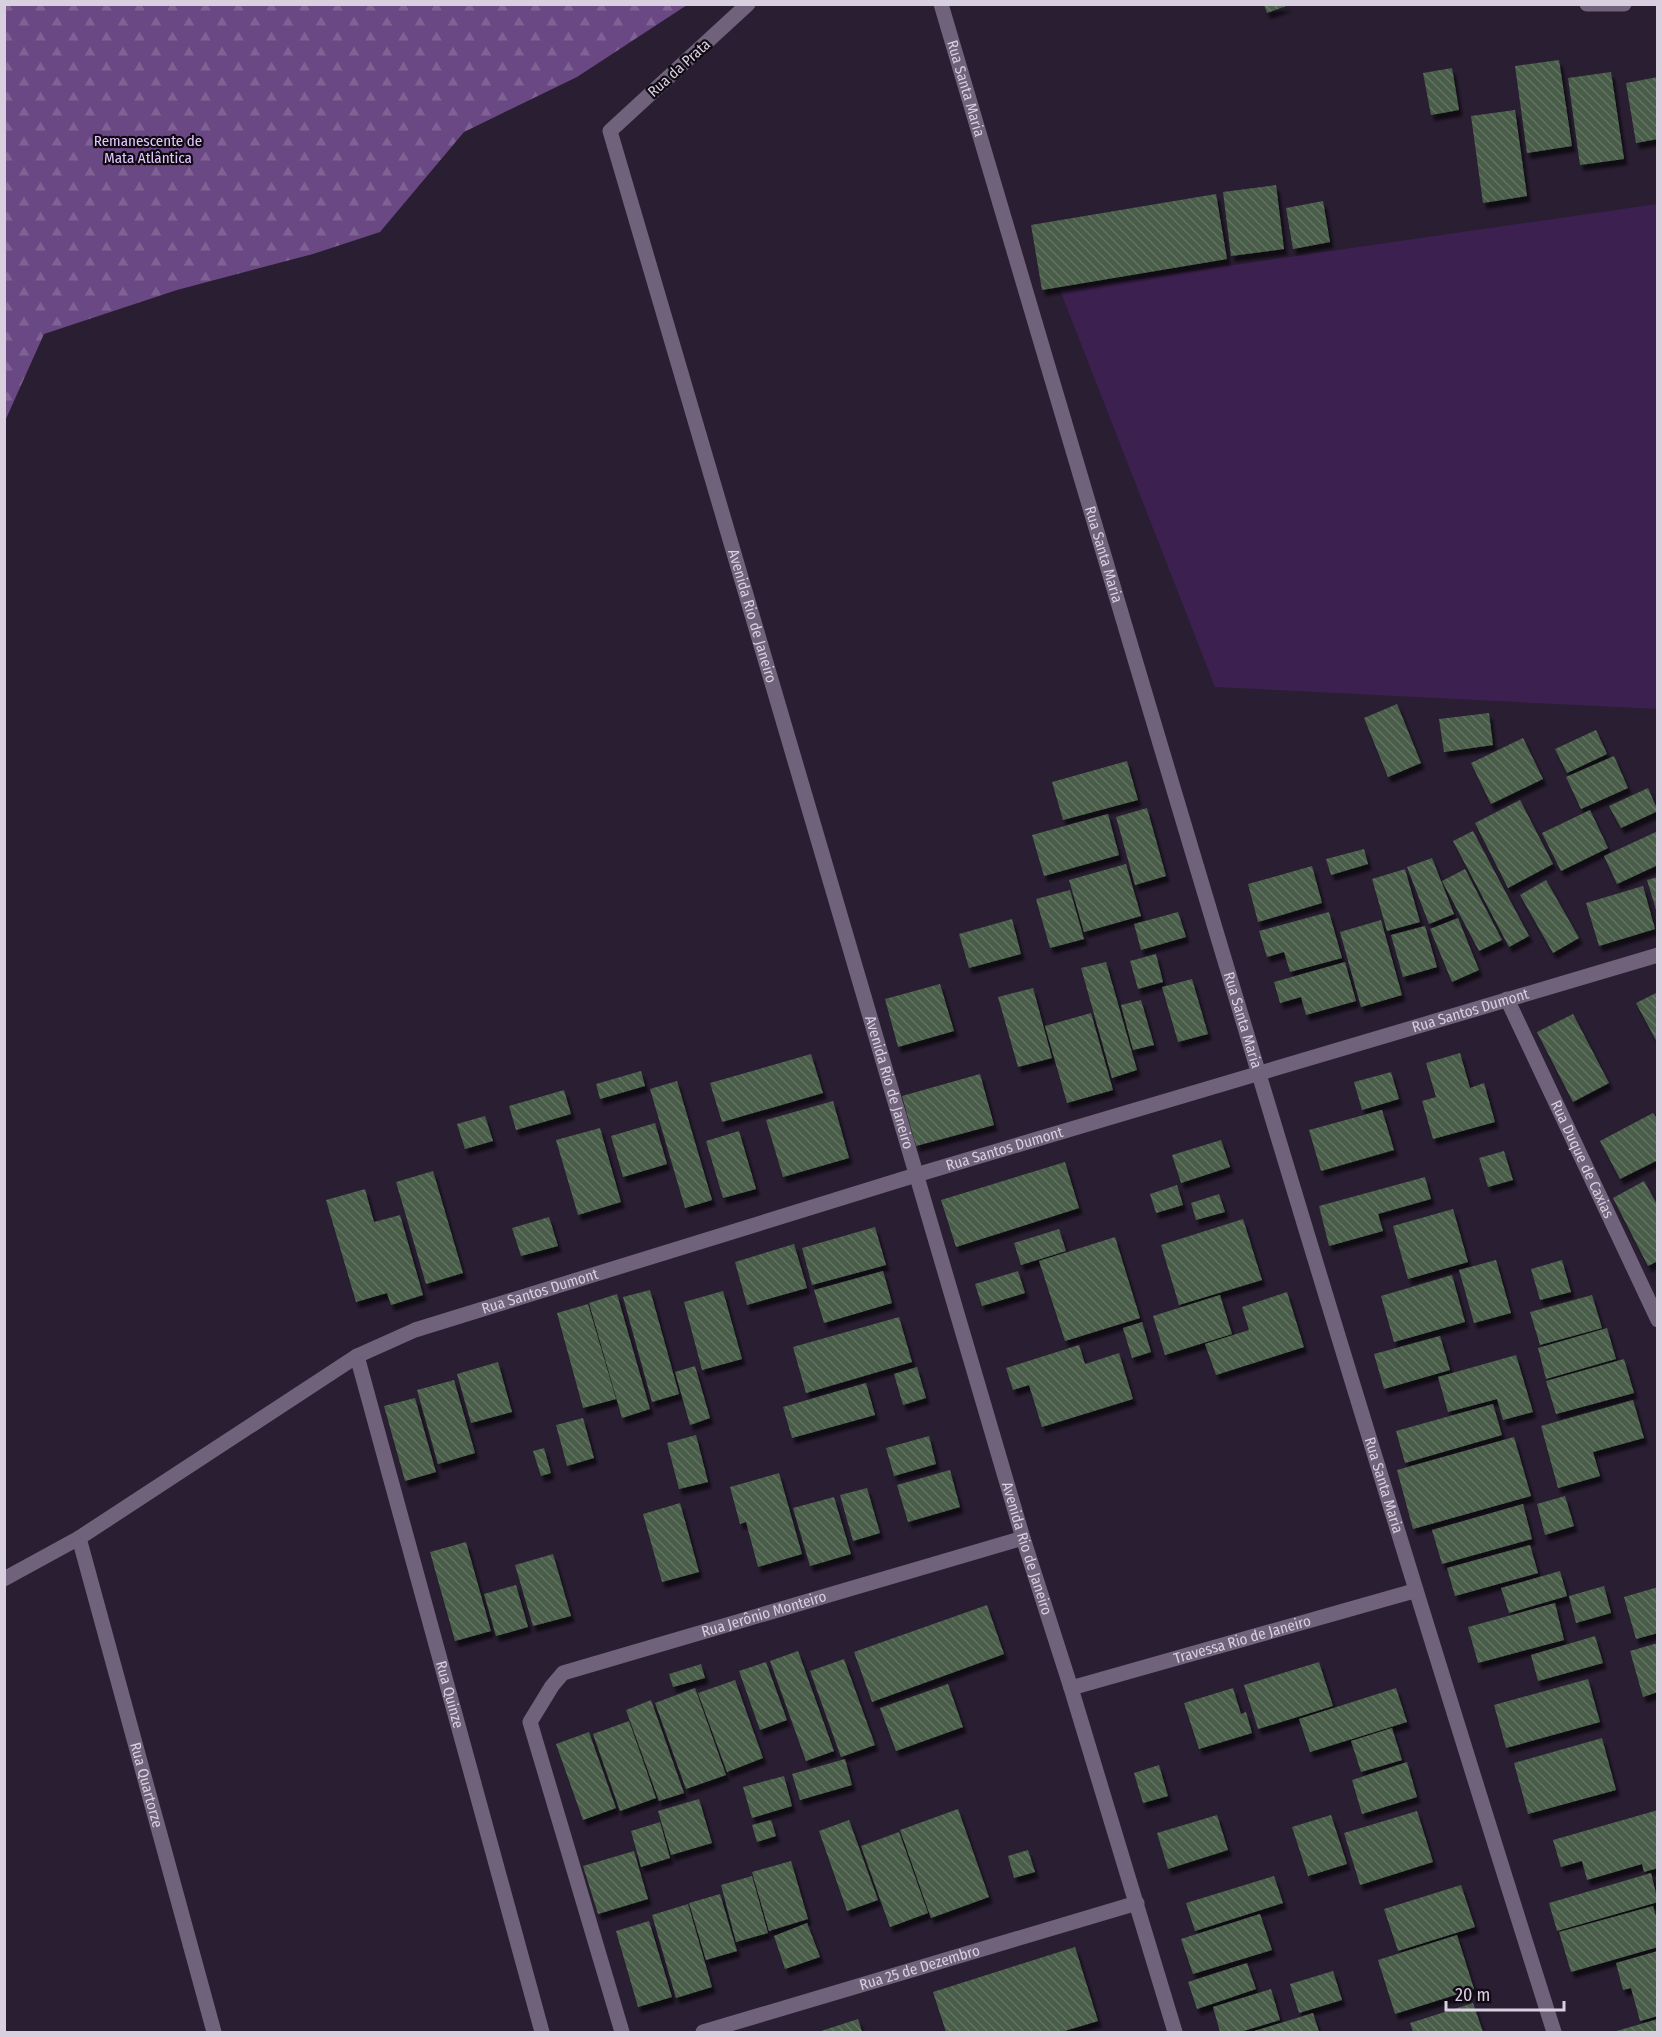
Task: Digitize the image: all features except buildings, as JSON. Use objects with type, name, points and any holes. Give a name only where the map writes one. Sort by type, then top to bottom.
[{"type":"street","name":"Rua da Prata","points":[[609,131],[748,4]]},
{"type":"street","name":"Rua Santa Maria","points":[[941,4],[1258,1075],[1414,1591],[1554,2032]]},
{"type":"street","points":[[1587,4],[1624,4]]},
{"type":"street","name":"Avenida Rio de Janeiro","points":[[609,131],[1023,1538],[1175,2032]]},
{"type":"street","name":"Rua Santos Dumont","points":[[4,1579],[79,1538],[357,1356],[415,1330],[916,1175],[1658,955]]},
{"type":"street","name":"Rua Duque de Caxias","points":[[1508,999],[1658,1320]]},
{"type":"street","name":"Rua Quinze","points":[[357,1356],[542,2032]]},
{"type":"street","name":"Rua Quartorze","points":[[79,1538],[214,2032]]},
{"type":"street","name":"Rua Jerônio Monteiro","points":[[622,2032],[530,1722],[552,1686],[563,1673],[1023,1538]]},
{"type":"street","name":"Travessa Rio de Janeiro","points":[[1071,1688],[1414,1591]]},
{"type":"street","name":"Rua 25 de Dezembro","points":[[703,2032],[1137,1903]]},
{"type":"shaded area","points":[[1657,204],[1657,709],[1215,687],[1060,290]]},
{"type":"green space","name":"Remanescente de Mata Atlântica","points":[[5,4],[687,5],[577,77],[464,132],[380,232],[313,254],[177,290],[44,334],[5,421]]}]
